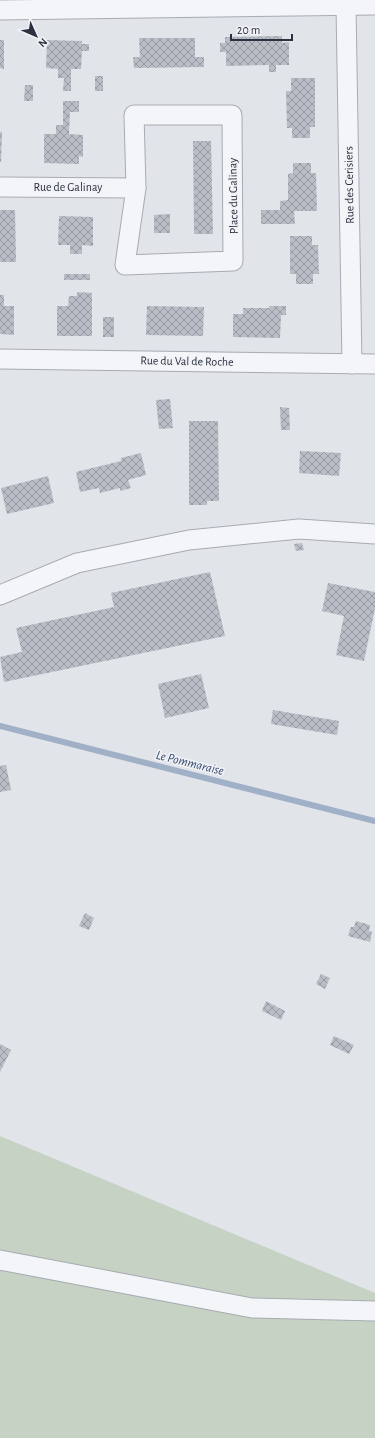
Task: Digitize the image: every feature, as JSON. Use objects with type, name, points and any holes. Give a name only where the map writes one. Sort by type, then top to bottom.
[{"type":"street","points":[[0,10],[298,3],[346,6],[375,5]]},
{"type":"street","name":"Rue des Cerisiers","points":[[346,6],[352,364]]},
{"type":"street","name":"Place du Galinay","points":[[134,115],[232,115],[233,261],[125,265],[136,188],[134,115]]},
{"type":"street","name":"Rue de Galinay","points":[[0,187],[136,188]]},
{"type":"street","name":"Rue du Val de Roche","points":[[0,359],[375,364]]},
{"type":"street","points":[[0,595],[77,563],[189,540],[298,529],[375,534]]},
{"type":"street","points":[[0,1260],[252,1308],[375,1311]]},
{"type":"green space","points":[[0,1136],[375,1293],[375,1438],[0,1438]]},
{"type":"building","points":[[282,36],[282,43],[289,42],[289,65],[276,65],[276,72],[269,72],[269,65],[226,66],[226,52],[220,52],[220,43],[225,43],[225,37]]},
{"type":"building","points":[[139,38],[195,38],[195,57],[204,57],[204,67],[134,68],[133,57],[140,57]]},
{"type":"building","points":[[0,40],[4,40],[4,69],[0,68]]},
{"type":"building","points":[[47,40],[82,41],[82,44],[89,44],[89,51],[82,51],[81,69],[71,69],[71,91],[63,91],[64,78],[58,78],[58,69],[46,68]]},
{"type":"building","points":[[95,76],[103,76],[103,91],[95,91]]},
{"type":"building","points":[[291,78],[315,78],[315,127],[310,127],[310,138],[292,138],[292,128],[287,128],[286,91],[291,91]]},
{"type":"building","points":[[25,85],[33,85],[33,101],[24,101]]},
{"type":"building","points":[[63,101],[79,101],[79,112],[70,112],[69,134],[83,135],[83,157],[79,156],[79,164],[44,163],[44,134],[56,134],[56,125],[63,125]]},
{"type":"building","points":[[0,132],[2,132],[1,162],[0,162]]},
{"type":"building","points":[[193,141],[211,141],[213,234],[194,234]]},
{"type":"building","points":[[293,163],[311,163],[311,173],[316,173],[317,211],[294,211],[295,224],[261,224],[261,210],[280,210],[280,201],[288,200],[288,174],[293,173]]},
{"type":"building","points":[[0,210],[15,210],[16,262],[0,262]]},
{"type":"building","points":[[170,214],[170,233],[154,233],[154,215]]},
{"type":"building","points":[[59,216],[93,217],[93,246],[82,245],[82,254],[70,254],[70,245],[58,245]]},
{"type":"building","points":[[290,236],[312,236],[312,245],[318,245],[319,274],[313,274],[313,284],[296,284],[296,274],[290,274]]},
{"type":"building","points":[[64,274],[90,274],[90,280],[64,280]]},
{"type":"building","points":[[77,292],[92,293],[92,336],[57,336],[57,306],[68,306],[69,296],[77,296]]},
{"type":"building","points":[[0,295],[4,295],[4,306],[14,306],[14,335],[0,334]]},
{"type":"building","points":[[147,306],[204,307],[203,336],[146,335]]},
{"type":"building","points":[[269,306],[286,306],[286,315],[281,315],[280,338],[233,337],[233,314],[243,314],[243,308],[270,308]]},
{"type":"building","points":[[103,317],[114,317],[114,337],[103,337]]},
{"type":"building","points":[[170,399],[173,428],[159,429],[156,400]]},
{"type":"building","points":[[280,407],[289,408],[290,430],[281,430]]},
{"type":"building","points":[[189,421],[218,421],[219,501],[207,501],[207,505],[189,505]]},
{"type":"building","points":[[300,451],[341,453],[339,476],[299,473]]},
{"type":"building","points":[[141,453],[146,475],[128,480],[131,488],[120,491],[120,488],[100,493],[99,488],[80,492],[76,472],[121,461],[121,458]]},
{"type":"building","points":[[48,476],[54,503],[7,514],[1,488]]},
{"type":"building","points":[[302,543],[304,550],[296,551],[294,544]]},
{"type":"building","points":[[210,572],[225,636],[4,682],[0,657],[22,652],[16,628],[114,607],[111,593]]},
{"type":"building","points":[[328,583],[375,592],[375,608],[364,661],[336,655],[344,616],[322,611]]},
{"type":"building","points":[[201,674],[209,708],[165,718],[158,684]]},
{"type":"building","points":[[273,710],[339,721],[337,735],[271,724]]},
{"type":"building","points":[[6,765],[11,790],[0,792],[0,766]]},
{"type":"building","points":[[85,913],[94,918],[89,930],[79,926]]},
{"type":"building","points":[[356,921],[370,925],[369,931],[372,932],[370,942],[348,936],[351,927],[354,927]]},
{"type":"building","points":[[321,974],[330,978],[325,989],[316,984]]},
{"type":"building","points":[[266,1001],[285,1011],[281,1020],[262,1011]]},
{"type":"building","points":[[334,1036],[354,1045],[349,1054],[330,1045]]},
{"type":"building","points":[[0,1044],[11,1050],[0,1072]]},
{"type":"waterway","name":"Le Pommaraise","points":[[0,726],[375,821]]}]
